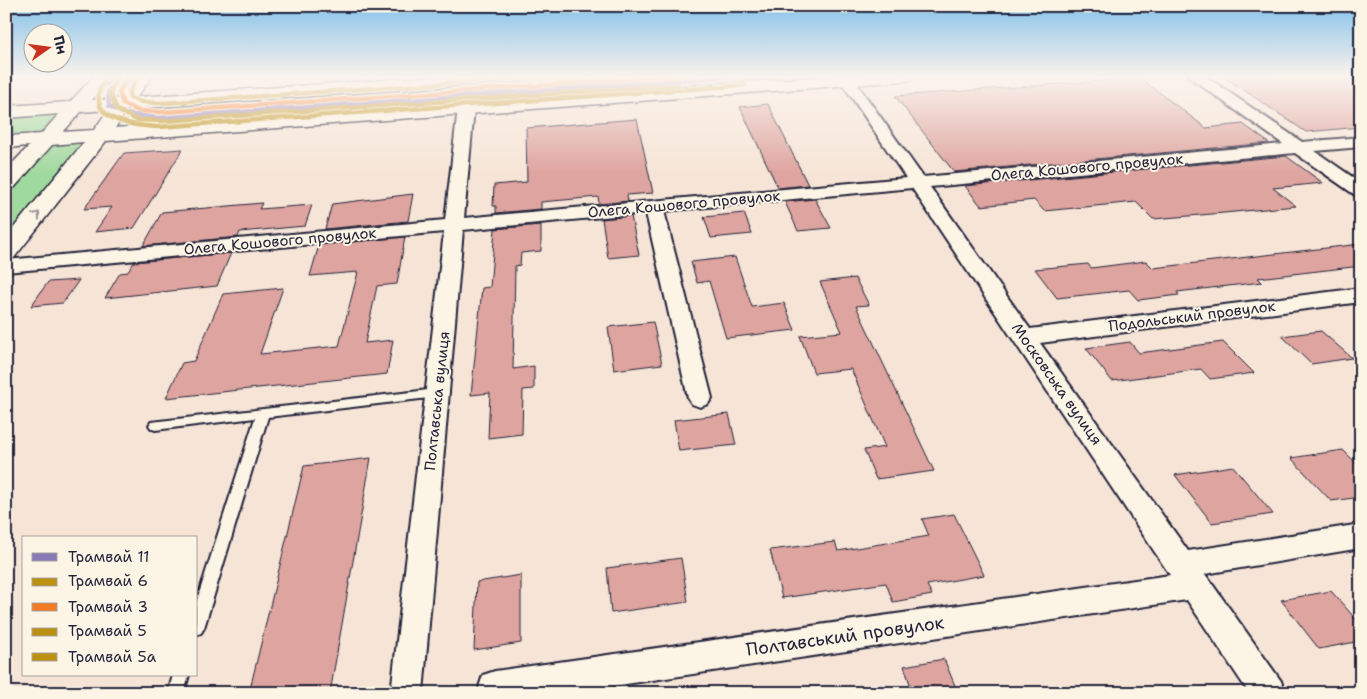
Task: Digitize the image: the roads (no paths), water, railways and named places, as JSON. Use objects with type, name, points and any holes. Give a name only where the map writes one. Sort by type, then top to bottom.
[{"type":"street","points":[[6,112],[54,109]]},
{"type":"street","points":[[6,183],[75,109]]},
{"type":"street","points":[[6,253],[100,135],[118,109]]},
{"type":"street","points":[[6,142],[458,109]]},
{"type":"street","name":"Полтавська вулиця","points":[[407,693],[466,109]]},
{"type":"street","name":"Московська вулиця","points":[[867,109],[1269,693]]},
{"type":"street","points":[[1242,109],[1361,191]]},
{"type":"street","name":"Олега Кошового провулок","points":[[6,266],[1361,142]]},
{"type":"street","points":[[654,207],[700,398]]},
{"type":"street","name":"Подольський провулок","points":[[1024,337],[1361,295]]},
{"type":"street","name":"Полтавський провулок","points":[[495,687],[1188,575],[1361,536]]},
{"type":"lane","points":[[155,425],[437,393]]},
{"type":"lane","points":[[198,622],[263,413]]},
{"type":"lane","points":[[176,693],[181,676]]},
{"type":"tram line","name":"6","points":[[101,109],[110,117],[133,125],[158,127],[415,109]]},
{"type":"tram line","name":"11","points":[[114,109],[125,114],[158,118],[288,109]]},
{"type":"tram line","name":"5","points":[[116,109],[137,120],[163,121],[340,109]]},
{"type":"tram line","name":"3","points":[[134,109],[139,111],[163,112],[211,109]]}]
